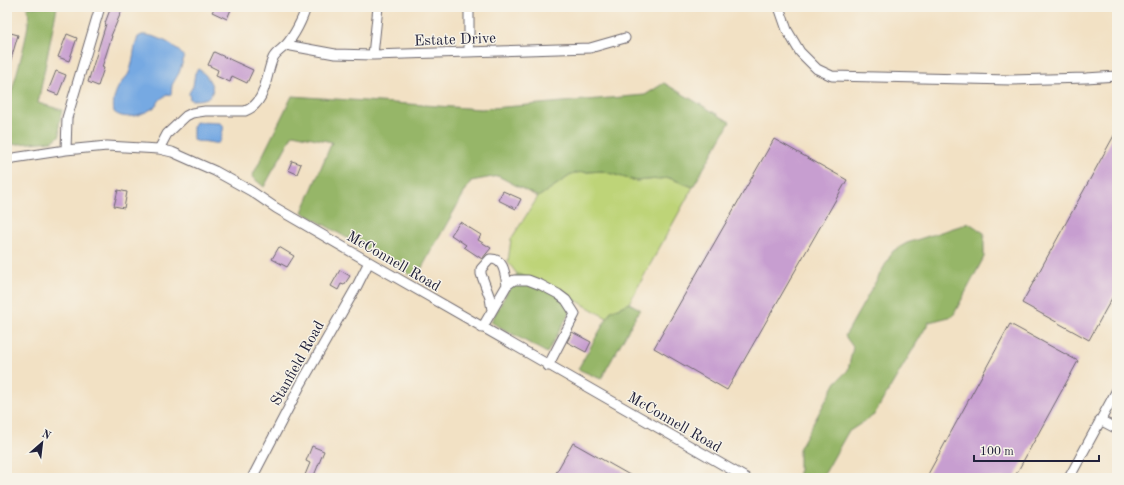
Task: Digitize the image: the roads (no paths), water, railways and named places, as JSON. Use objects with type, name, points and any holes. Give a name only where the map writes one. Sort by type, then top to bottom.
[{"type":"street","points":[[66,150],[67,118],[100,7]]},
{"type":"street","points":[[159,149],[167,134],[186,116],[192,113],[205,111],[245,111],[251,109],[263,94],[273,58],[278,51],[286,45],[300,24],[306,7]]},
{"type":"street","points":[[373,55],[378,7]]},
{"type":"street","points":[[469,7],[469,52]]},
{"type":"street","points":[[779,7],[786,30],[800,52],[817,68],[832,76],[1010,80],[1117,76]]},
{"type":"street","name":"Estate Drive","points":[[286,45],[335,54],[373,55],[590,48],[625,38]]},
{"type":"street","name":"McConnell Road","points":[[7,159],[66,150],[107,146],[159,149],[172,152],[215,171],[251,191],[276,208],[482,328],[746,478]]},
{"type":"street","points":[[492,310],[490,298],[481,274],[481,269],[490,259],[500,262],[503,267],[507,285]]},
{"type":"street","name":"Stanfield Road","points":[[252,478],[301,384],[357,286],[369,262]]},
{"type":"street","points":[[482,328],[507,285],[514,280],[528,280],[541,285],[566,300],[575,314],[548,366]]},
{"type":"street","points":[[1069,478],[1117,390]]},
{"type":"street","points":[[1100,420],[1117,429]]},
{"type":"water","points":[[142,35],[153,36],[172,45],[184,58],[179,73],[172,85],[171,94],[163,97],[156,106],[146,112],[129,117],[119,115],[114,112],[114,97],[119,86],[129,73],[136,41],[138,37]]},
{"type":"water","points":[[198,69],[210,81],[212,85],[212,93],[210,96],[201,100],[191,100],[189,93],[193,86],[195,73]]},
{"type":"water","points":[[196,122],[220,123],[223,125],[220,142],[195,141],[193,139],[193,127]]}]
